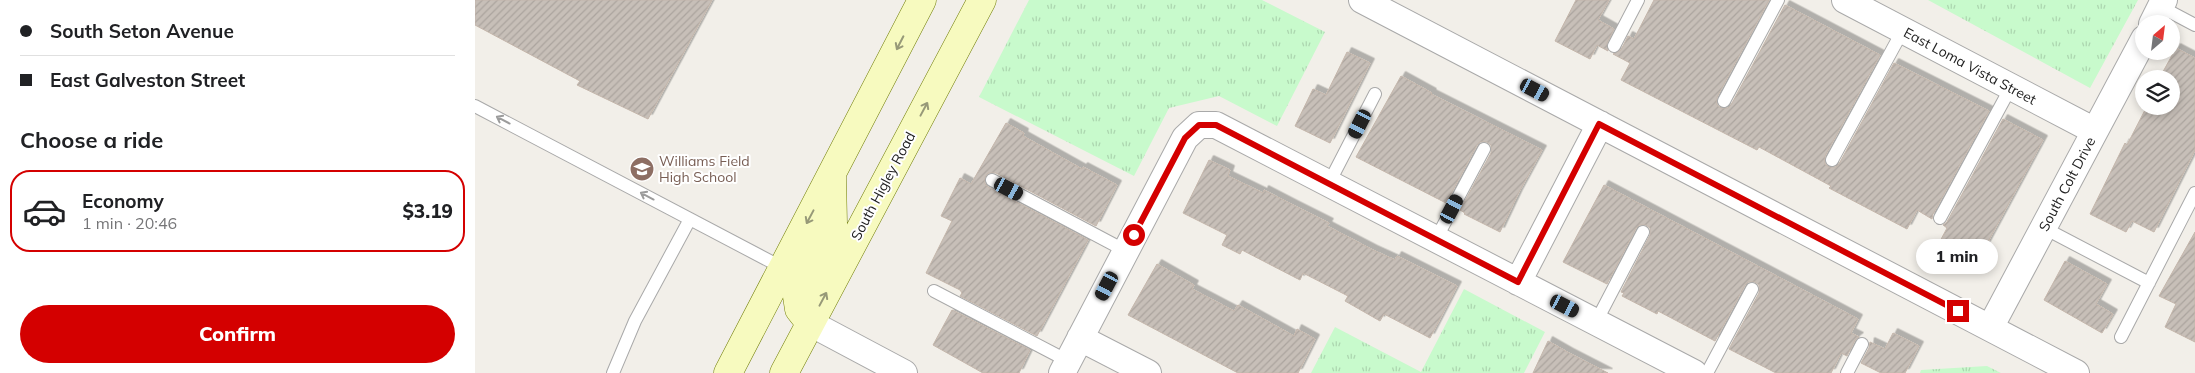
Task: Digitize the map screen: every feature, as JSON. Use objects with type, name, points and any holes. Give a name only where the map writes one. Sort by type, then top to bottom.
[{"type":"main road","points":[[728,373],[922,0]]},
{"type":"main road","name":"South Higley Road","points":[[785,373],[982,0]]},
{"type":"main road","points":[[811,323],[799,309],[797,296],[833,224],[832,174]]},
{"type":"street","points":[[1363,0],[2076,373]]},
{"type":"street","name":"East Loma Vista Street","points":[[1862,4],[1903,30],[2095,131]]},
{"type":"street","name":"South Colt Drive","points":[[1990,328],[2135,55]]},
{"type":"street","points":[[1518,282],[1599,124]]},
{"type":"street","points":[[1065,367],[1185,138],[1199,125],[1216,125],[1694,373]]},
{"type":"street","points":[[811,323],[904,373]]},
{"type":"street","points":[[1080,338],[1148,373]]},
{"type":"lane","points":[[1614,46],[1638,0]]},
{"type":"lane","points":[[1724,101],[1778,0]]},
{"type":"lane","points":[[2159,10],[2195,25]]},
{"type":"lane","points":[[1832,160],[1903,30]]},
{"type":"lane","points":[[1940,218],[2011,87]]},
{"type":"lane","points":[[1329,184],[1375,94]]},
{"type":"lane","points":[[475,106],[783,268]]},
{"type":"lane","points":[[1436,239],[1484,148]]},
{"type":"lane","points":[[992,180],[1126,252]]},
{"type":"lane","points":[[2121,337],[2195,193]]},
{"type":"lane","points":[[613,373],[635,321],[690,219]]},
{"type":"lane","points":[[2044,228],[2149,283]]},
{"type":"lane","points":[[1596,322],[1643,232]]},
{"type":"lane","points":[[1707,373],[1752,288]]},
{"type":"lane","points":[[934,291],[1065,367]]},
{"type":"lane","points":[[1847,373],[1862,344]]},
{"type":"green space","points":[[1029,0],[1262,0],[1325,32],[1277,126],[1219,96],[1169,108],[1134,176],[979,97]]},
{"type":"green space","points":[[1928,0],[2138,0],[2090,88]]},
{"type":"green space","points":[[1464,289],[1545,332],[1524,373],[1311,373],[1335,327],[1421,372]]},
{"type":"green space","points":[[1987,366],[2001,373],[1920,373],[1921,370]]},
{"type":"building","points":[[475,0],[712,0],[648,119],[577,85],[580,81],[475,25]]},
{"type":"building","points":[[1576,0],[1609,0],[1598,20],[1614,29],[1607,43],[1608,51],[1597,45],[1590,59],[1555,41]]},
{"type":"building","points":[[1654,0],[1769,0],[1717,97],[1717,105],[1721,108],[1728,108],[1731,105],[1785,5],[1880,55],[1825,156],[1825,164],[1829,167],[1836,167],[1839,164],[1894,63],[1989,111],[1932,219],[1917,210],[1907,229],[1829,188],[1831,186],[1759,147],[1757,150],[1621,80],[1630,63],[1613,54],[1621,50],[1628,36],[1634,39]]},
{"type":"building","points":[[2180,50],[2195,58],[2195,150],[2154,232],[2132,221],[2126,232],[2090,214],[2125,143],[2127,145],[2142,115],[2180,115],[2180,70],[2164,70],[2169,60],[2180,60]]},
{"type":"building","points":[[1347,52],[1370,63],[1330,143],[1295,126],[1313,89],[1326,95]]},
{"type":"building","points":[[1401,76],[1431,94],[1542,150],[1500,232],[1464,214],[1460,210],[1491,153],[1491,145],[1487,142],[1480,142],[1477,145],[1446,203],[1356,157]]},
{"type":"building","points":[[2003,119],[2043,140],[1976,264],[1938,245],[1947,228],[1943,225],[1947,222]]},
{"type":"building","points":[[1006,123],[1024,133],[1023,136],[1082,169],[1083,167],[1117,185],[1096,226],[996,173],[988,173],[985,177],[985,184],[988,187],[1088,240],[1037,336],[960,296],[962,293],[960,290],[926,273],[952,221],[941,216],[960,178],[971,184]]},
{"type":"building","points":[[1209,160],[1230,170],[1228,176],[1263,193],[1264,190],[1329,223],[1327,226],[1373,250],[1395,260],[1397,256],[1457,286],[1430,338],[1384,314],[1380,321],[1345,301],[1348,296],[1303,273],[1300,280],[1242,250],[1240,254],[1222,245],[1227,235],[1183,213]]},
{"type":"building","points":[[1604,185],[1858,319],[1851,333],[1859,337],[1855,340],[1847,356],[1841,353],[1831,373],[1776,373],[1729,349],[1759,293],[1759,285],[1755,282],[1748,282],[1745,285],[1715,341],[1658,311],[1657,314],[1622,296],[1624,293],[1621,292],[1650,235],[1650,228],[1646,225],[1639,225],[1636,228],[1607,284],[1563,262]]},
{"type":"building","points":[[2195,232],[2195,342],[2165,327],[2176,304],[2159,296]]},
{"type":"building","points":[[2065,261],[2107,284],[2096,304],[2113,314],[2102,333],[2044,300]]},
{"type":"building","points":[[1157,264],[1194,285],[1192,289],[1234,311],[1238,305],[1294,336],[1297,329],[1315,339],[1298,373],[1238,373],[1128,315]]},
{"type":"building","points":[[952,310],[1030,350],[1019,373],[983,373],[933,345]]},
{"type":"building","points":[[1893,333],[1919,346],[1905,373],[1881,373],[1861,363],[1870,342],[1885,349]]},
{"type":"building","points":[[1548,341],[1569,353],[1608,373],[1533,373]]},
{"type":"place","name":"Williams Field High School","points":[[642,169]]},
{"type":"route","points":[[1134,235],[1185,138],[1199,125],[1216,125],[1518,282],[1599,124],[1958,311]]}]
